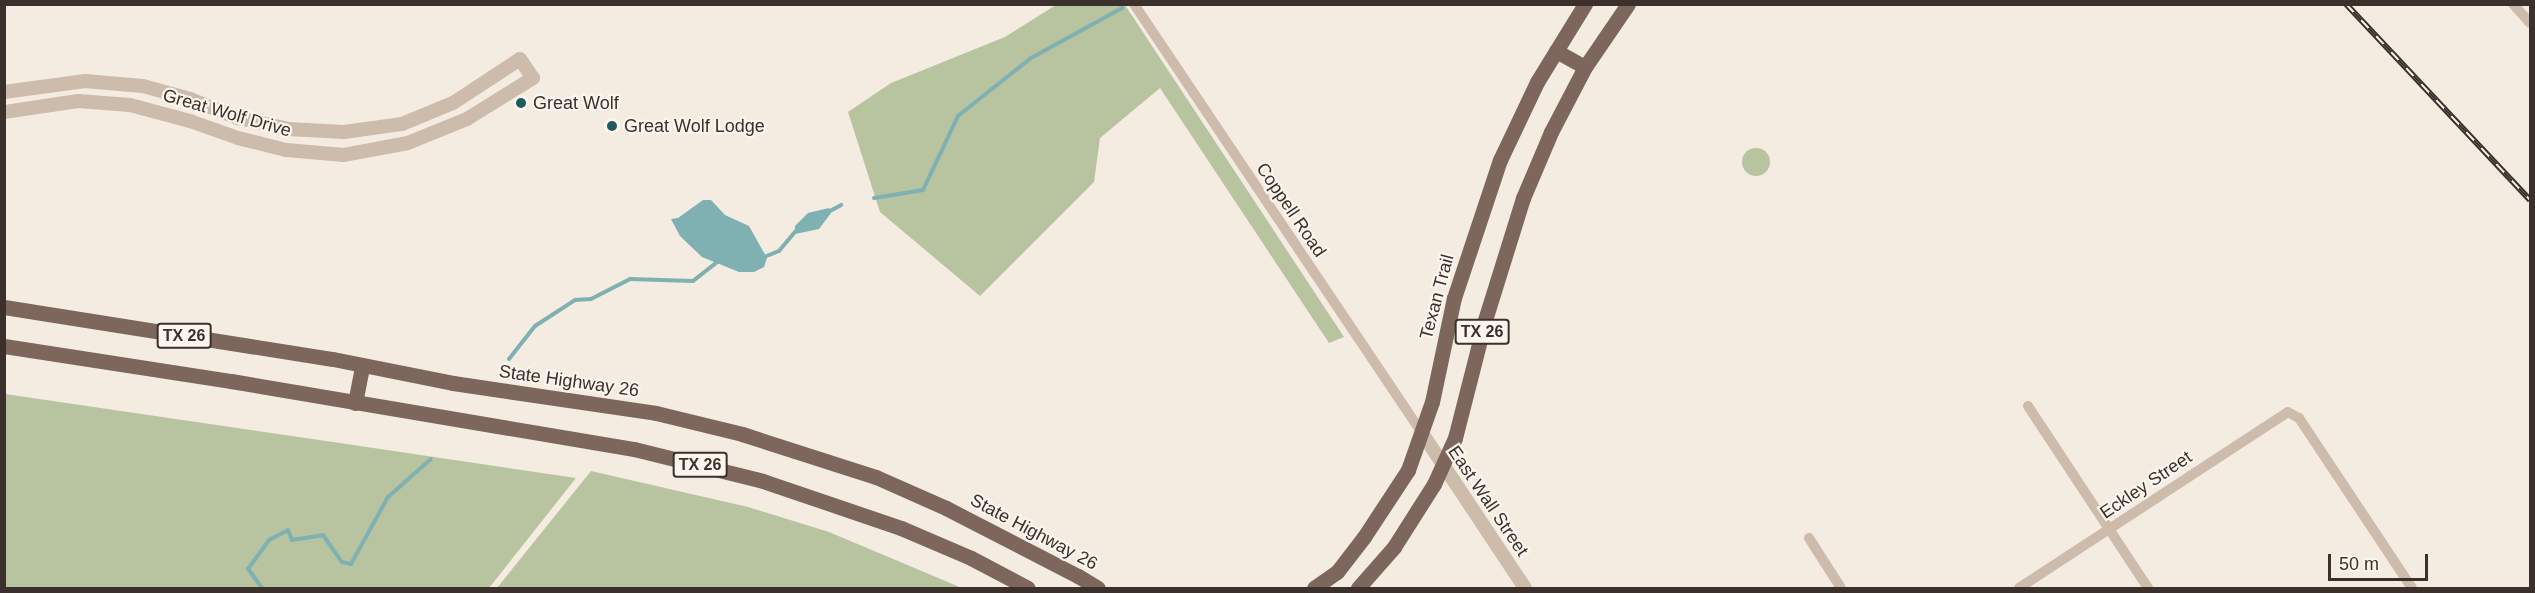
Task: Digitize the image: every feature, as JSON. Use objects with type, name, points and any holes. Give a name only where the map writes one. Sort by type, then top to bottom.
[{"type":"main road","name":"Texan Trail","points":[[1314,588],[1337,572],[1364,537],[1408,470],[1432,402],[1454,298],[1490,190],[1532,92],[1585,4]]},
{"type":"main road","name":"TX 26","points":[[1358,588],[1394,548],[1426,500],[1443,465],[1455,438],[1485,320],[1523,198],[1551,132],[1585,67],[1628,4]]},
{"type":"main road","points":[[1556,51],[1585,67]]},
{"type":"main road","name":"State Highway 26","points":[[4,307],[333,359],[464,385],[656,413],[803,453],[876,477],[946,508],[1098,588]]},
{"type":"main road","name":"TX 26","points":[[4,346],[634,449],[729,472],[901,528],[971,558],[1028,588]]},
{"type":"main road","points":[[355,403],[363,366]]},
{"type":"street","name":"Coppell Road","points":[[1134,4],[1422,433]]},
{"type":"street","points":[[2513,4],[2529,18]]},
{"type":"street","name":"Great Wolf Drive","points":[[4,92],[86,81],[143,86],[190,99],[238,118],[288,129],[344,132],[402,124],[453,103],[520,59],[533,78],[467,119],[408,143],[344,154],[285,150],[130,105],[78,101],[4,112]]},
{"type":"street","points":[[2028,406],[2148,588]]},
{"type":"street","name":"Eckley Street","points":[[2019,588],[2288,412],[2294,413],[2412,588]]},
{"type":"street","name":"East Wall Street","points":[[1422,433],[1525,588]]},
{"type":"street","points":[[1809,538],[1841,588]]},
{"type":"green space","points":[[1056,5],[1125,5],[1344,337],[1329,343],[1160,88],[1100,138],[1094,182],[980,296],[880,212],[848,112],[891,83],[1005,37]]},
{"type":"green space","points":[[1756,148],[1766,152],[1770,162],[1766,172],[1756,176],[1746,172],[1742,162],[1746,152]]},
{"type":"green space","points":[[5,394],[576,478],[489,588],[5,588]]},
{"type":"green space","points":[[591,471],[748,507],[829,532],[962,588],[497,588]]},
{"type":"water","points":[[703,200],[711,200],[725,215],[749,226],[767,258],[764,267],[754,272],[739,272],[702,257],[680,236],[671,219],[678,218]]},
{"type":"water","points":[[829,208],[831,213],[819,229],[795,234],[795,226],[808,213]]},
{"type":"waterway","points":[[874,198],[923,190],[958,116],[1031,58],[1122,8]]},
{"type":"waterway","points":[[828,212],[841,205]]},
{"type":"waterway","points":[[764,257],[779,251],[796,231]]},
{"type":"waterway","points":[[509,359],[535,326],[575,300],[591,299],[630,279],[693,281],[719,261]]},
{"type":"waterway","points":[[262,588],[248,569],[269,540],[288,530],[292,540],[323,535],[342,562],[351,564],[388,497],[431,459]]},
{"type":"railway","points":[[2346,4],[2530,200]]},
{"type":"place","name":"Great Wolf","points":[[521,103]]},
{"type":"place","name":"Great Wolf Lodge","points":[[612,126]]}]
